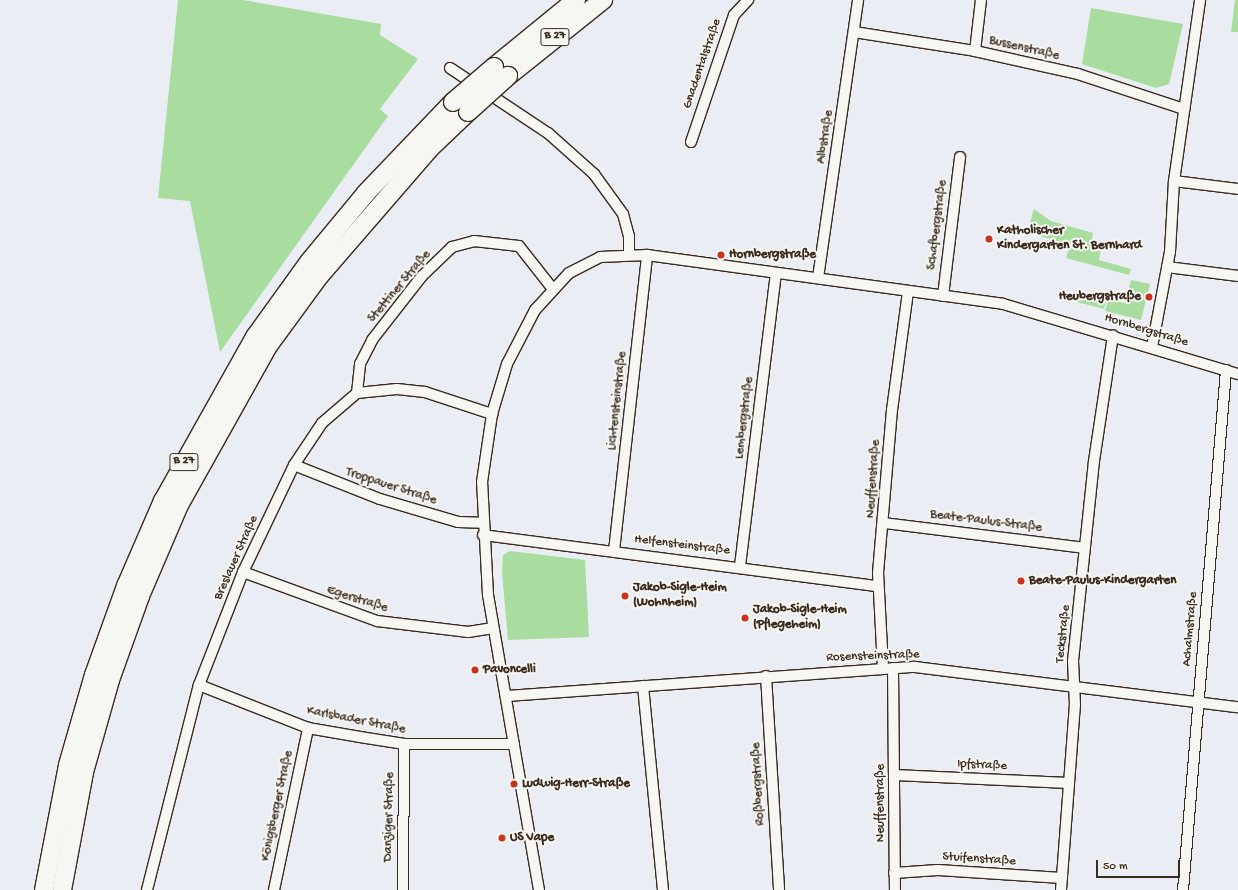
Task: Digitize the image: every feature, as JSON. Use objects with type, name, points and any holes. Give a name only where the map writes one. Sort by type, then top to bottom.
[{"type":"highway","name":"B 27","points":[[62,890],[84,772],[110,680],[140,596],[179,505],[268,346],[320,274],[398,182],[468,112],[501,71],[576,0]]},
{"type":"highway","name":"B 27","points":[[44,890],[68,764],[94,675],[126,586],[163,501],[255,337],[309,262],[366,193],[453,102],[501,71],[603,0]]},
{"type":"street","name":"Gnadentalstraße","points":[[691,142],[734,15],[748,0]]},
{"type":"street","name":"Albstraße","points":[[818,278],[858,0]]},
{"type":"street","points":[[975,51],[982,0]]},
{"type":"street","points":[[1152,347],[1167,267],[1174,181],[1200,0]]},
{"type":"street","name":"Bussenstraße","points":[[854,32],[975,51],[1078,74],[1184,109]]},
{"type":"street","points":[[450,68],[506,105],[573,153],[612,194],[627,227],[629,254],[588,261],[552,288],[522,332],[492,414],[482,482],[482,523],[492,628],[507,696],[539,890]]},
{"type":"street","name":"Schafbergstraße","points":[[943,296],[960,157]]},
{"type":"street","points":[[1174,181],[1238,189]]},
{"type":"street","name":"Stettiner Straße","points":[[357,393],[360,364],[372,340],[422,276],[457,244],[474,240],[519,246],[552,288]]},
{"type":"street","name":"Hornbergstraße","points":[[629,254],[647,255],[776,274],[818,278],[1027,308],[1238,374]]},
{"type":"street","name":"Lichtensteinstraße","points":[[614,551],[647,255]]},
{"type":"street","points":[[1167,267],[1238,276]]},
{"type":"street","name":"Lembergstraße","points":[[740,566],[776,274]]},
{"type":"street","name":"Neuffenstraße","points":[[883,668],[877,586],[884,523],[892,410],[908,291]]},
{"type":"street","name":"Teckstraße","points":[[1061,890],[1069,783],[1074,686],[1073,661],[1084,548],[1113,334]]},
{"type":"street","name":"Achalmstraße","points":[[1183,890],[1226,370]]},
{"type":"street","points":[[357,393],[397,389],[425,392],[492,414]]},
{"type":"street","name":"Breslauer Straße","points":[[147,890],[199,686],[243,572],[294,465],[322,423],[357,393]]},
{"type":"street","name":"Troppauer Straße","points":[[294,465],[380,499],[458,522],[482,523]]},
{"type":"street","name":"Beate-Paulus-Straße","points":[[884,523],[1084,548]]},
{"type":"street","name":"Helfensteinstraße","points":[[483,535],[740,566],[877,586]]},
{"type":"street","name":"Egerstraße","points":[[243,572],[377,621],[468,632],[492,628]]},
{"type":"street","name":"Neuffenstraße","points":[[893,668],[895,890]]},
{"type":"street","name":"Rosensteinstraße","points":[[507,696],[766,676],[893,668],[1074,686],[1198,704],[1238,707]]},
{"type":"street","name":"Roßbergstraße","points":[[766,676],[778,890]]},
{"type":"street","name":"Karlsbader Straße","points":[[199,686],[308,728],[404,744],[514,744]]},
{"type":"street","points":[[643,686],[663,890]]},
{"type":"street","name":"Königsberger Straße","points":[[274,890],[308,728]]},
{"type":"street","name":"Danziger Straße","points":[[403,890],[404,744]]},
{"type":"street","name":"Ipfstraße","points":[[894,775],[1069,783]]},
{"type":"street","name":"Stuifenstraße","points":[[894,873],[938,870],[1062,878]]},
{"type":"green space","points":[[178,0],[243,0],[381,24],[380,35],[418,59],[380,109],[388,116],[220,352],[190,201],[158,198]]},
{"type":"green space","points":[[1235,0],[1238,0],[1238,32],[1231,32]]},
{"type":"green space","points":[[1091,8],[1183,24],[1169,84],[1156,88],[1082,64]]},
{"type":"green space","points":[[1034,209],[1051,221],[1093,233],[1092,240],[1102,243],[1099,260],[1131,269],[1129,275],[1066,258],[1070,245],[1027,232]]},
{"type":"green space","points":[[1131,280],[1150,284],[1141,320],[1105,311],[1108,300],[1125,303]]},
{"type":"green space","points":[[1080,292],[1107,297],[1104,309],[1077,302]]},
{"type":"green space","points":[[510,551],[585,560],[589,637],[508,640],[502,573],[503,555]]},
{"type":"place","name":"Katholischer Kindergarten St. Bernhard","points":[[989,239]]},
{"type":"place","name":"Hornbergstraße","points":[[721,255]]},
{"type":"place","name":"Heubergstraße","points":[[1149,297]]},
{"type":"place","name":"Beate-Paulus-Kindergarten","points":[[1021,581]]},
{"type":"place","name":"Jakob-Sigle-Heim (Wohnheim)","points":[[625,596]]},
{"type":"place","name":"Jakob-Sigle-Heim (Pflegeheim)","points":[[745,618]]},
{"type":"place","name":"Pavoncelli","points":[[475,670]]},
{"type":"place","name":"Ludwig-Herr-Straße","points":[[514,784]]},
{"type":"place","name":"US Vape","points":[[502,838]]}]
